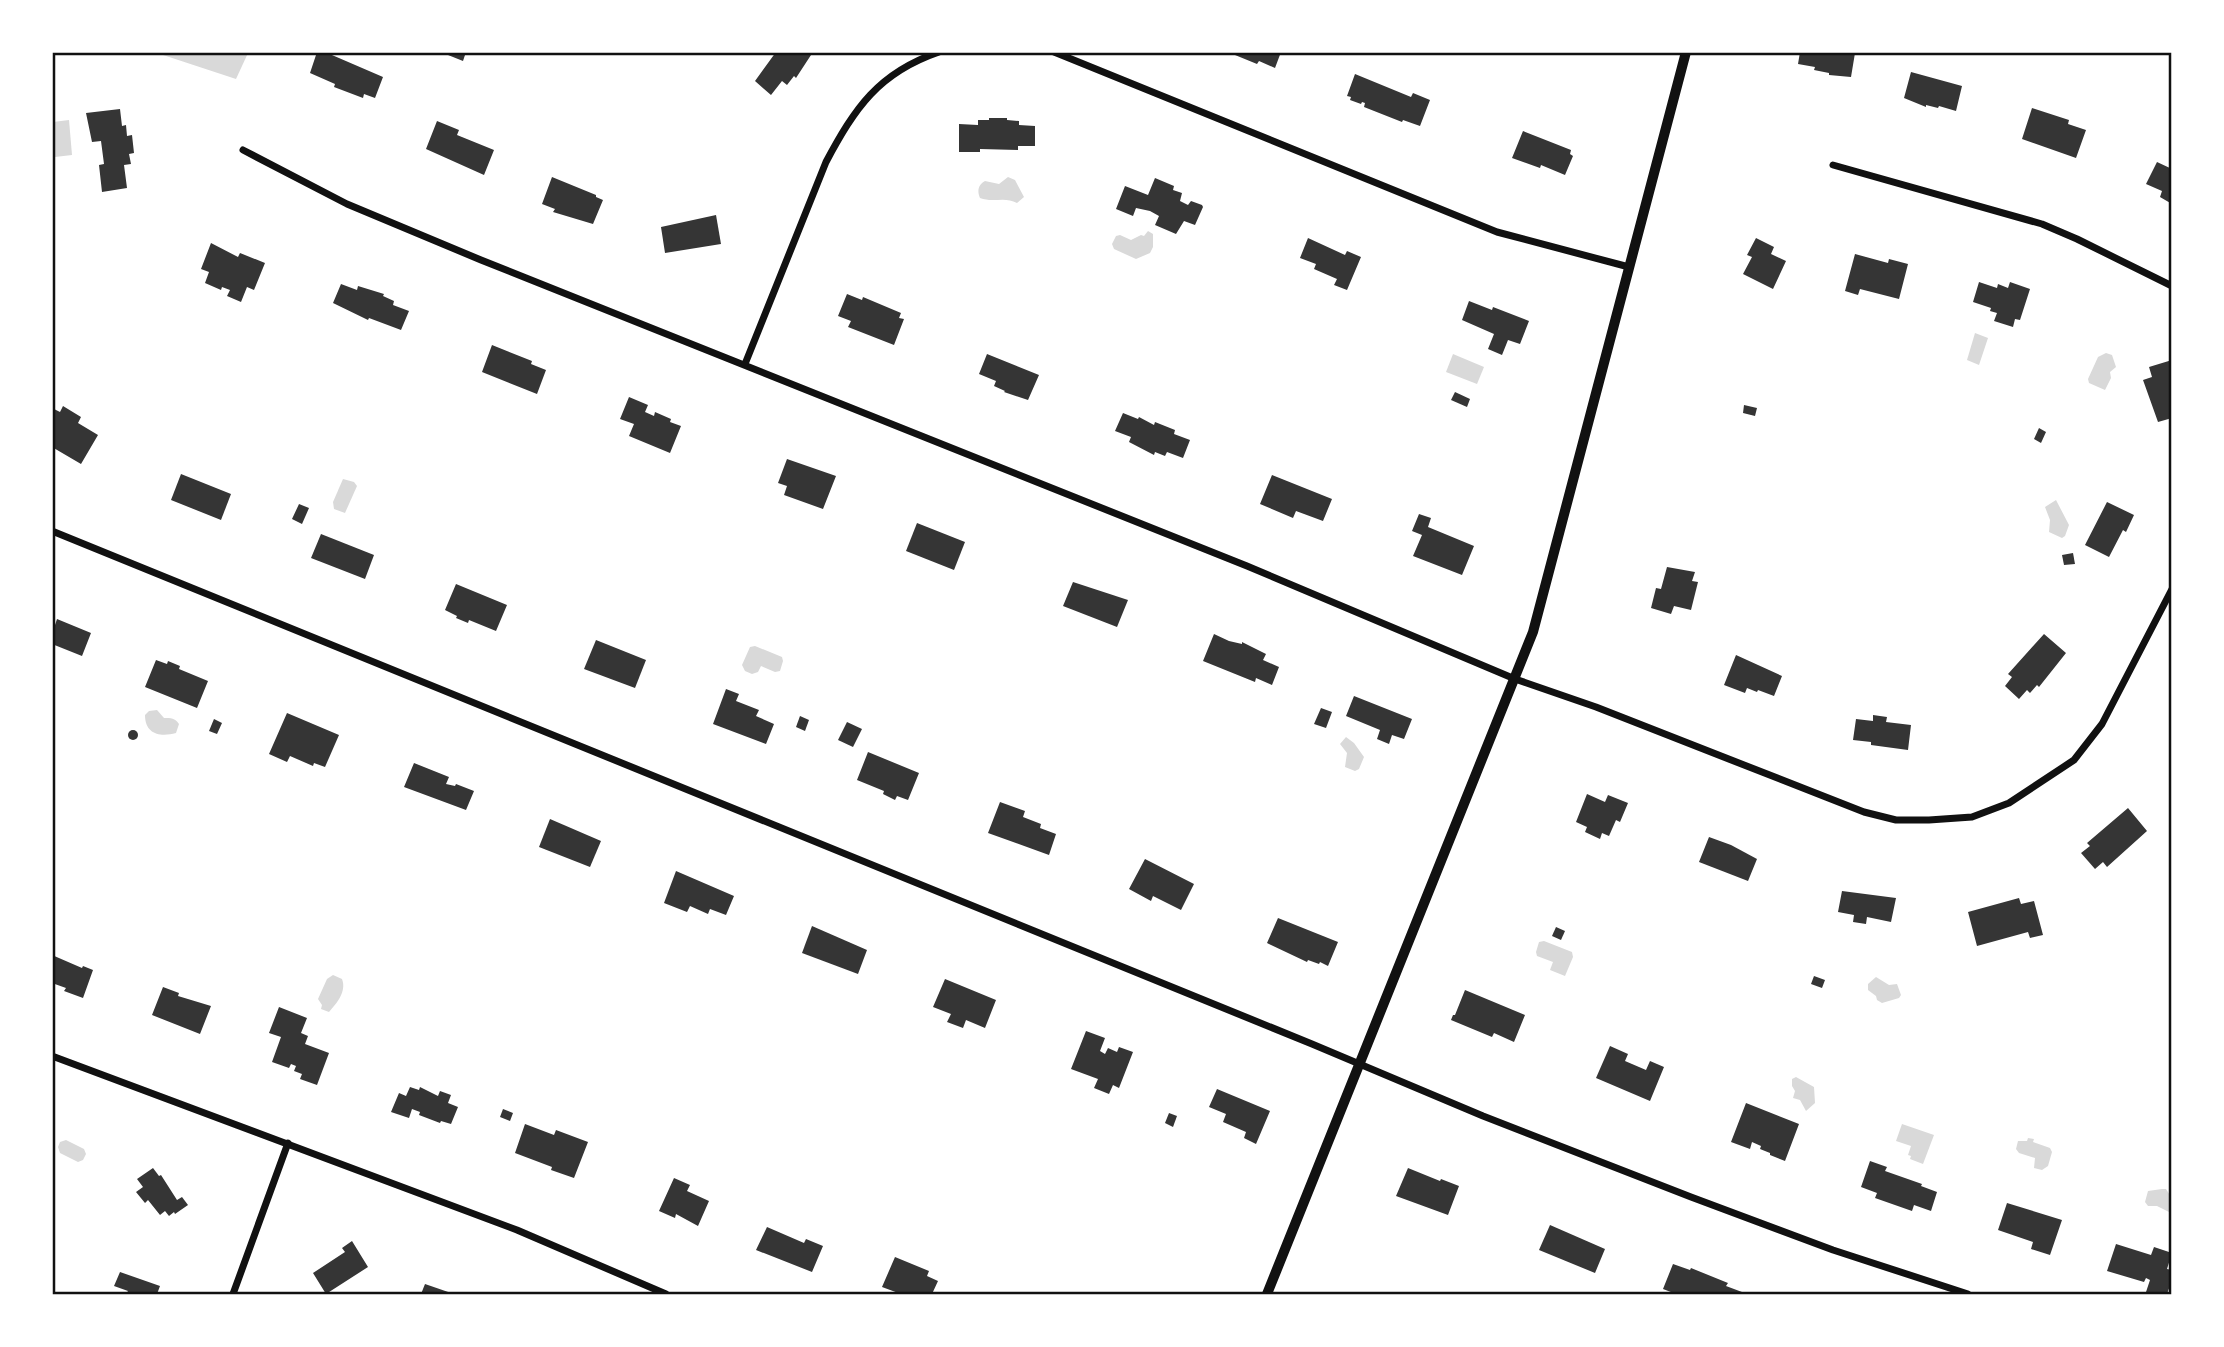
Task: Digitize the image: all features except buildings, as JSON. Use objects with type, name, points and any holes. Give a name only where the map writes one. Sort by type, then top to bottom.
[{"type":"street","points":[[744,364],[826,162],[843,131],[871,92],[917,60],[939,52]]},
{"type":"street","points":[[1054,52],[1497,232],[1629,267]]},
{"type":"street","points":[[1267,1294],[1533,632],[1686,52]]},
{"type":"street","points":[[243,150],[347,204],[481,260],[1247,566],[1515,679],[1595,707],[1864,812],[1896,820],[1972,817],[2009,803],[2074,760],[2102,724],[2172,589]]},
{"type":"street","points":[[1832,165],[2042,224],[2172,286]]},
{"type":"street","points":[[52,531],[1361,1063],[1482,1116],[1833,1250],[1968,1294]]},
{"type":"street","points":[[52,1056],[517,1230],[666,1294]]},
{"type":"street","points":[[233,1294],[288,1143]]},
{"type":"shaded area","points":[[157,53],[248,53],[236,79]]},
{"type":"shaded area","points":[[69,120],[72,155],[55,157],[53,122]]},
{"type":"shaded area","points":[[1008,177],[1015,180],[1024,197],[1017,203],[980,198],[979,188],[985,181],[999,184]]},
{"type":"shaded area","points":[[1148,231],[1153,234],[1150,253],[1136,259],[1114,249],[1112,244],[1116,236],[1131,240],[1144,236]]},
{"type":"shaded area","points":[[1975,333],[1988,338],[1979,365],[1967,360]]},
{"type":"shaded area","points":[[2106,353],[2112,355],[2116,367],[2110,372],[2111,378],[2105,390],[2089,383],[2088,379],[2098,357]]},
{"type":"shaded area","points":[[1453,354],[1484,367],[1477,384],[1446,372]]},
{"type":"shaded area","points":[[343,479],[354,482],[357,486],[345,513],[334,509],[333,502]]},
{"type":"shaded area","points":[[2056,500],[2069,525],[2062,538],[2049,532],[2050,520],[2045,507]]},
{"type":"shaded area","points":[[755,646],[782,657],[780,671],[775,672],[761,666],[758,672],[752,674],[745,671],[742,665],[750,647]]},
{"type":"shaded area","points":[[157,710],[164,718],[173,719],[179,724],[176,733],[165,735],[151,731],[145,715],[149,711]]},
{"type":"shaded area","points":[[1346,737],[1364,757],[1359,769],[1355,771],[1345,767],[1347,753],[1340,744]]},
{"type":"shaded area","points":[[1544,941],[1572,952],[1573,957],[1565,976],[1550,970],[1553,962],[1537,956],[1539,942]]},
{"type":"shaded area","points":[[333,975],[342,979],[343,989],[329,1012],[321,1009],[322,1005],[318,999],[327,979]]},
{"type":"shaded area","points":[[1876,977],[1889,985],[1897,984],[1901,995],[1899,998],[1882,1003],[1877,1000],[1868,990],[1868,984]]},
{"type":"shaded area","points":[[1796,1077],[1814,1087],[1815,1103],[1806,1111],[1800,1100],[1793,1098],[1795,1091],[1792,1079]]},
{"type":"shaded area","points":[[1902,1124],[1934,1135],[1923,1164],[1910,1159],[1911,1156],[1908,1155],[1911,1146],[1896,1141]]},
{"type":"shaded area","points":[[2028,1138],[2050,1148],[2052,1152],[2048,1166],[2042,1170],[2034,1168],[2035,1158],[2019,1153],[2016,1149],[2018,1141],[2027,1141]]},
{"type":"shaded area","points":[[66,1140],[84,1149],[86,1154],[83,1160],[78,1162],[60,1153],[60,1142]]},
{"type":"shaded area","points":[[2166,1189],[2171,1197],[2171,1213],[2157,1206],[2148,1206],[2145,1202],[2148,1191]]}]
